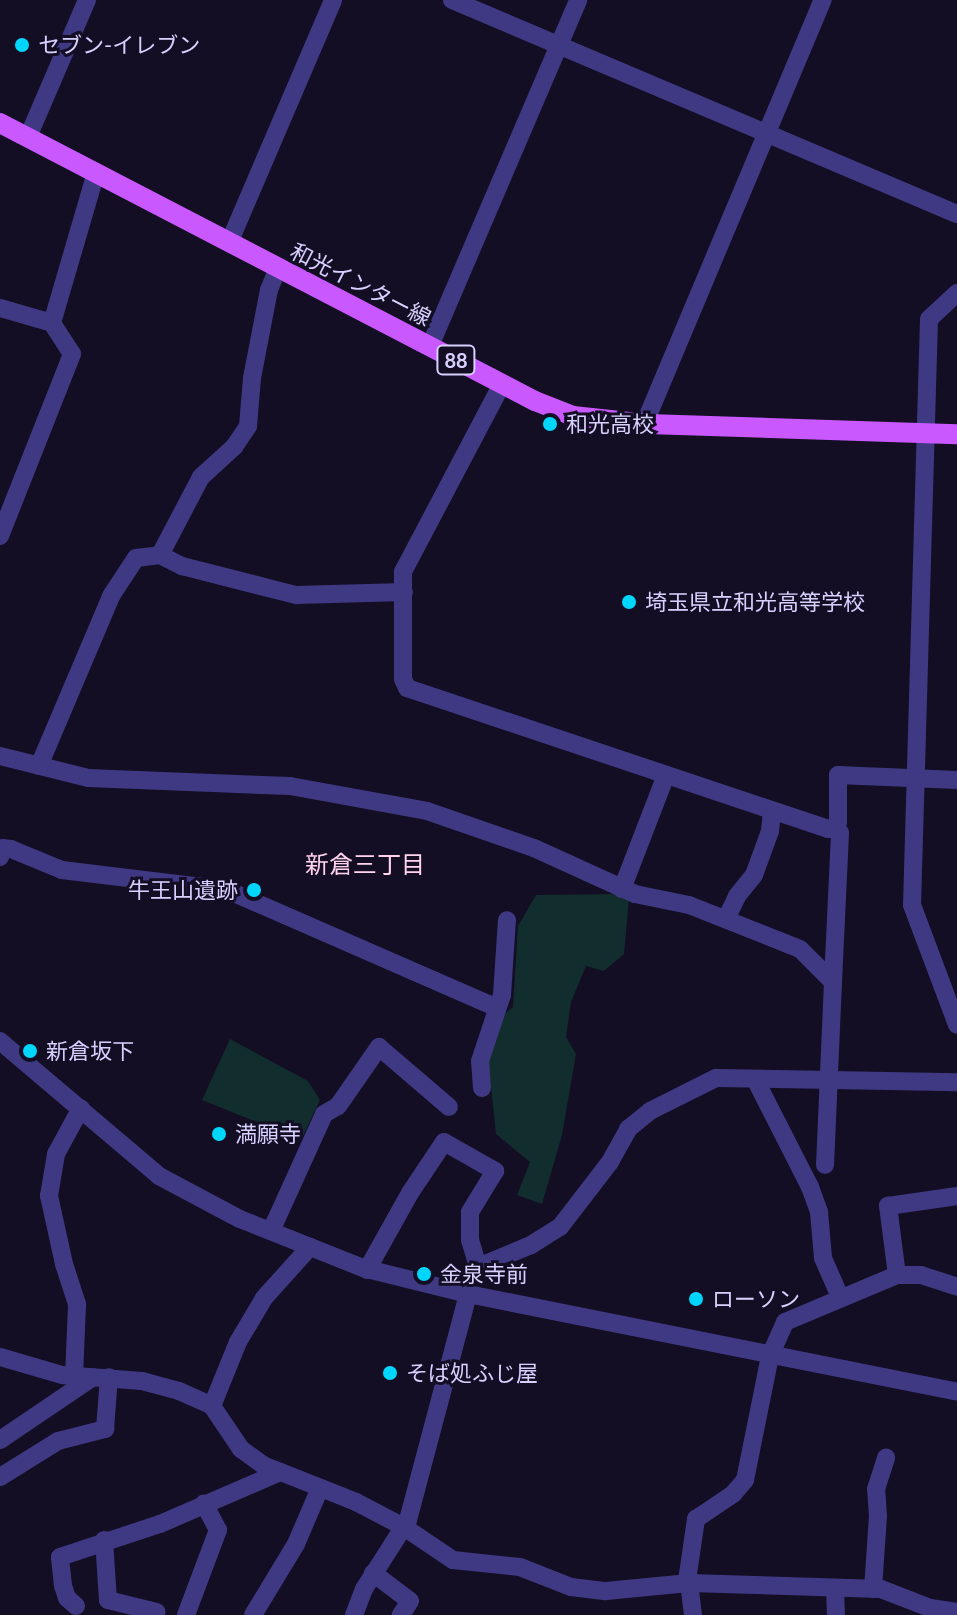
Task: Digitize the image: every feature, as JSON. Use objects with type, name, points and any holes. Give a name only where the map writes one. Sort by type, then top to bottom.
[{"type":"main road","name":"和光インター線","points":[[0,123],[502,384],[573,416],[648,424],[957,434]]},
{"type":"street","points":[[28,137],[87,0]]},
{"type":"street","points":[[229,243],[333,0]]},
{"type":"street","points":[[452,0],[957,214]]},
{"type":"street","points":[[430,346],[578,0]]},
{"type":"street","points":[[648,424],[649,413],[823,0]]},
{"type":"street","points":[[52,323],[96,173]]},
{"type":"street","points":[[160,555],[201,477],[234,447],[248,426],[252,378],[269,290],[278,268]]},
{"type":"street","points":[[957,293],[929,319],[912,905],[957,1025]]},
{"type":"street","points":[[0,308],[52,323],[72,354],[2,530]]},
{"type":"street","points":[[502,384],[403,572],[403,679],[407,688],[772,811],[828,829],[836,828]]},
{"type":"street","points":[[39,766],[122,574],[136,558],[160,555],[182,566],[296,595],[404,592]]},
{"type":"street","points":[[0,756],[104,779],[290,786],[427,811],[534,848],[622,889],[689,905],[800,949],[833,982]]},
{"type":"street","points":[[622,889],[666,775]]},
{"type":"street","points":[[825,1165],[840,833],[836,828],[838,775],[957,780]]},
{"type":"street","points":[[726,919],[737,896],[754,875],[770,831],[772,811]]},
{"type":"street","points":[[0,857],[3,848],[11,849],[62,870],[227,890],[497,1008]]},
{"type":"street","points":[[482,1088],[480,1061],[502,995],[507,920]]},
{"type":"street","points":[[0,1041],[159,1176],[271,1231],[367,1270],[465,1294],[957,1392]]},
{"type":"street","points":[[271,1231],[324,1114],[338,1106],[379,1047],[449,1107]]},
{"type":"street","points":[[354,1615],[373,1573],[404,1527],[440,1409],[465,1294],[478,1267],[531,1245],[560,1227],[610,1162],[628,1129],[650,1111],[716,1078],[957,1082]]},
{"type":"street","points":[[755,1079],[813,1195],[819,1212],[823,1258],[840,1297]]},
{"type":"street","points":[[74,1377],[77,1304],[64,1264],[49,1196],[56,1154],[81,1108]]},
{"type":"street","points":[[367,1270],[410,1193],[444,1142],[495,1171],[470,1212],[470,1240],[478,1267]]},
{"type":"street","points":[[897,1275],[888,1206],[957,1196]]},
{"type":"street","points":[[212,1406],[238,1342],[264,1298],[310,1247]]},
{"type":"street","points":[[693,1615],[689,1583],[696,1519],[733,1494],[745,1480],[770,1356],[785,1322],[897,1275],[921,1275],[957,1287]]},
{"type":"street","points":[[4,1363],[74,1377],[101,1377],[166,1387],[212,1406],[241,1449],[280,1472],[404,1527],[453,1560],[520,1567],[571,1587],[606,1591],[689,1583],[873,1589],[939,1611],[957,1612]]},
{"type":"street","points":[[0,1440],[101,1377]]},
{"type":"street","points":[[0,1477],[58,1441],[105,1429],[101,1377]]},
{"type":"street","points":[[873,1589],[878,1516],[876,1489],[886,1458]]},
{"type":"street","points":[[76,1606],[67,1598],[63,1586],[60,1557],[160,1524],[280,1472]]},
{"type":"street","points":[[253,1615],[296,1544],[320,1488]]},
{"type":"street","points":[[186,1615],[218,1530],[204,1504]]},
{"type":"street","points":[[104,1540],[108,1600],[157,1612]]},
{"type":"street","points":[[373,1573],[410,1601],[401,1615]]},
{"type":"street","points":[[835,1588],[836,1615]]},
{"type":"green space","points":[[618,894],[629,898],[624,954],[604,971],[586,966],[571,1002],[566,1037],[576,1054],[562,1135],[542,1204],[517,1195],[530,1162],[496,1134],[488,1059],[502,1016],[513,1007],[518,926],[536,895]]},
{"type":"green space","points":[[230,1039],[308,1081],[320,1100],[301,1140],[202,1100]]},
{"type":"place","name":"セブン-イレブン","points":[[22,45]]},
{"type":"place","name":"和光高校","points":[[550,424]]},
{"type":"place","name":"埼玉県立和光高等学校","points":[[629,602]]},
{"type":"place","name":"牛王山遺跡","points":[[254,890]]},
{"type":"place","name":"新倉坂下","points":[[30,1051]]},
{"type":"place","name":"満願寺","points":[[219,1134]]},
{"type":"place","name":"金泉寺前","points":[[424,1274]]},
{"type":"place","name":"ローソン","points":[[696,1299]]},
{"type":"place","name":"そば処ふじ屋","points":[[390,1373]]},
{"type":"district","name":"新倉三丁目","points":[[365,864]]}]
